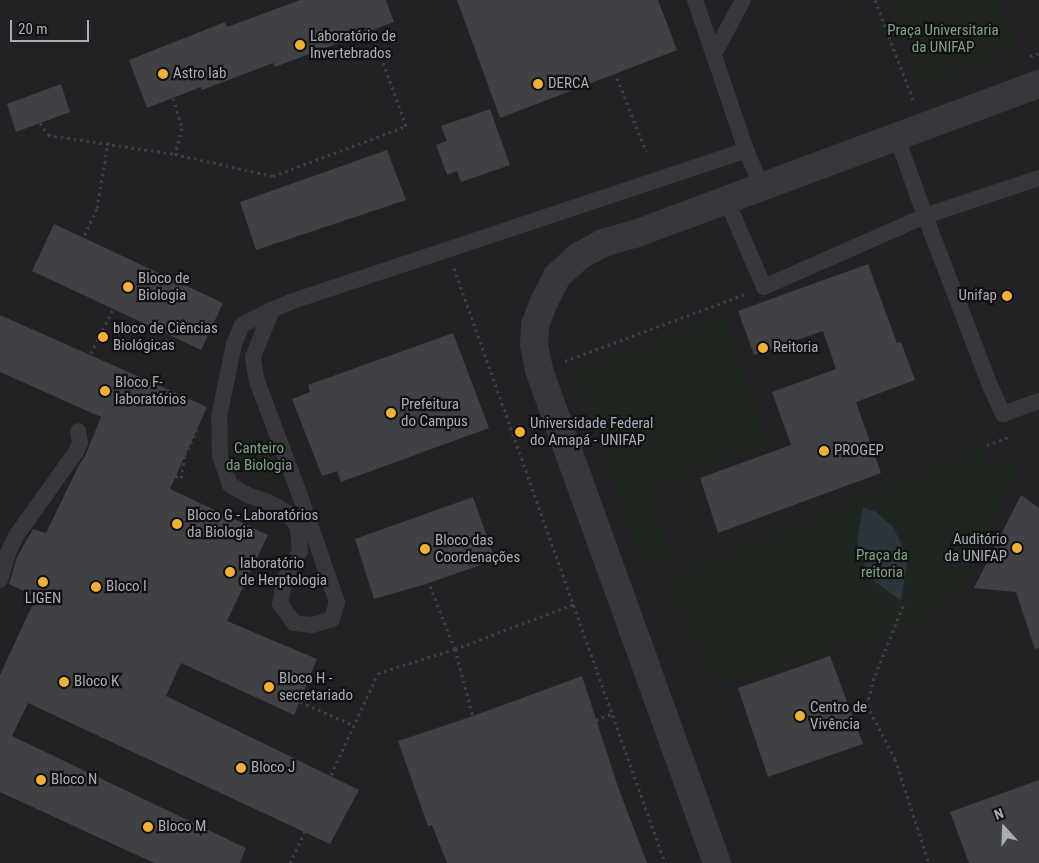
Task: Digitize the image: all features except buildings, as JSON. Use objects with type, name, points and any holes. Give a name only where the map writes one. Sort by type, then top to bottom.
[{"type":"street","points":[[717,863],[539,370],[534,345],[535,326],[544,302],[557,276],[580,256],[603,244],[1039,84]]},
{"type":"lane","points":[[695,0],[746,150],[761,185]]},
{"type":"lane","points":[[714,54],[743,0]]},
{"type":"lane","points":[[896,135],[990,388],[1003,414],[1039,401]]},
{"type":"lane","points":[[272,310],[253,357],[257,380],[298,490],[336,602],[332,619],[312,625],[294,623],[280,604],[285,578],[300,551],[298,527],[288,514],[268,502],[248,495],[230,485],[220,456],[220,417],[234,344],[242,325],[272,310],[290,302],[746,150]]},
{"type":"lane","points":[[726,199],[764,287],[926,216],[1039,178]]},
{"type":"lane","points":[[0,580],[8,553],[16,536],[76,452],[80,444],[78,431]]},
{"type":"path","points":[[40,123],[48,135],[108,142],[175,154],[273,176],[406,126],[361,0]]},
{"type":"path","points":[[875,0],[914,102]]},
{"type":"path","points":[[1021,60],[1039,53]]},
{"type":"path","points":[[617,78],[646,151]]},
{"type":"path","points":[[173,98],[182,128],[175,154]]},
{"type":"path","points":[[905,105],[923,98]]},
{"type":"path","points":[[63,282],[97,208],[108,142]]},
{"type":"path","points":[[451,262],[665,863]]},
{"type":"path","points":[[35,269],[199,344]]},
{"type":"path","points":[[539,370],[764,287]]},
{"type":"path","points":[[88,359],[115,305]]},
{"type":"path","points":[[2,321],[206,410]]},
{"type":"path","points":[[52,703],[163,472],[180,478],[185,454],[198,428]]},
{"type":"path","points":[[986,445],[1006,438]]},
{"type":"path","points":[[18,577],[352,725]]},
{"type":"path","points":[[430,586],[455,649],[473,716]]},
{"type":"path","points":[[290,863],[312,821],[352,725],[378,673],[455,649],[574,604]]},
{"type":"path","points":[[903,606],[874,678],[868,705],[895,759],[930,863]]},
{"type":"path","points":[[0,679],[312,821]]},
{"type":"path","points":[[596,720],[613,713]]},
{"type":"path","points":[[0,785],[169,863]]},
{"type":"shaded area","name":"Universidade Federal do Amapá - UNIFAP","points":[[0,0],[1039,0],[1039,863],[0,863]]},
{"type":"shaded area","points":[[863,507],[876,512],[893,527],[903,547],[907,565],[901,601],[874,581],[859,555],[857,541]]},
{"type":"green space","name":"Praça Universitaria da UNIFAP","points":[[887,0],[1000,0],[1019,51],[920,88]]},
{"type":"green space","points":[[724,315],[771,445],[651,489],[674,555],[643,566],[573,369]]},
{"type":"green space","name":"Canteiro da Biologia","points":[[254,434],[272,439],[281,465],[280,473],[275,478],[255,482],[244,471],[238,454],[239,444]]},
{"type":"green space","name":"Praça da reitoria","points":[[987,445],[980,469],[1015,457],[1019,466],[968,580],[918,627],[718,687],[662,577]]},
{"type":"place","name":"Laboratório de Invertebrados","points":[[300,45]]},
{"type":"place","name":"Astro lab","points":[[163,74]]},
{"type":"place","name":"DERCA","points":[[538,84]]},
{"type":"place","name":"Bloco de Biologia","points":[[128,287]]},
{"type":"place","name":"Unifap","points":[[1007,296]]},
{"type":"place","name":"bloco de Ciências Biológicas","points":[[103,337]]},
{"type":"place","name":"Reitoria","points":[[763,348]]},
{"type":"place","name":"Bloco F- laboratórios","points":[[105,391]]},
{"type":"place","name":"Prefeitura do Campus","points":[[391,413]]},
{"type":"place","name":"Universidade Federal do Amapá - UNIFAP","points":[[520,432]]},
{"type":"place","name":"PROGEP","points":[[824,451]]},
{"type":"place","name":"Bloco G - Laboratórios da Biologia","points":[[177,524]]},
{"type":"place","name":"Auditório da UNIFAP","points":[[1017,548]]},
{"type":"place","name":"Bloco das Coordenações","points":[[425,549]]},
{"type":"place","name":"laboratório de Herptologia","points":[[230,572]]},
{"type":"place","name":"LIGEN","points":[[43,582]]},
{"type":"place","name":"Bloco I","points":[[96,587]]},
{"type":"place","name":"Bloco K","points":[[64,682]]},
{"type":"place","name":"Bloco H - secretariado","points":[[269,687]]},
{"type":"place","name":"Centro de Vivência","points":[[800,716]]},
{"type":"place","name":"Bloco J","points":[[241,768]]},
{"type":"place","name":"Bloco N","points":[[41,780]]},
{"type":"place","name":"Bloco M","points":[[148,827]]}]
